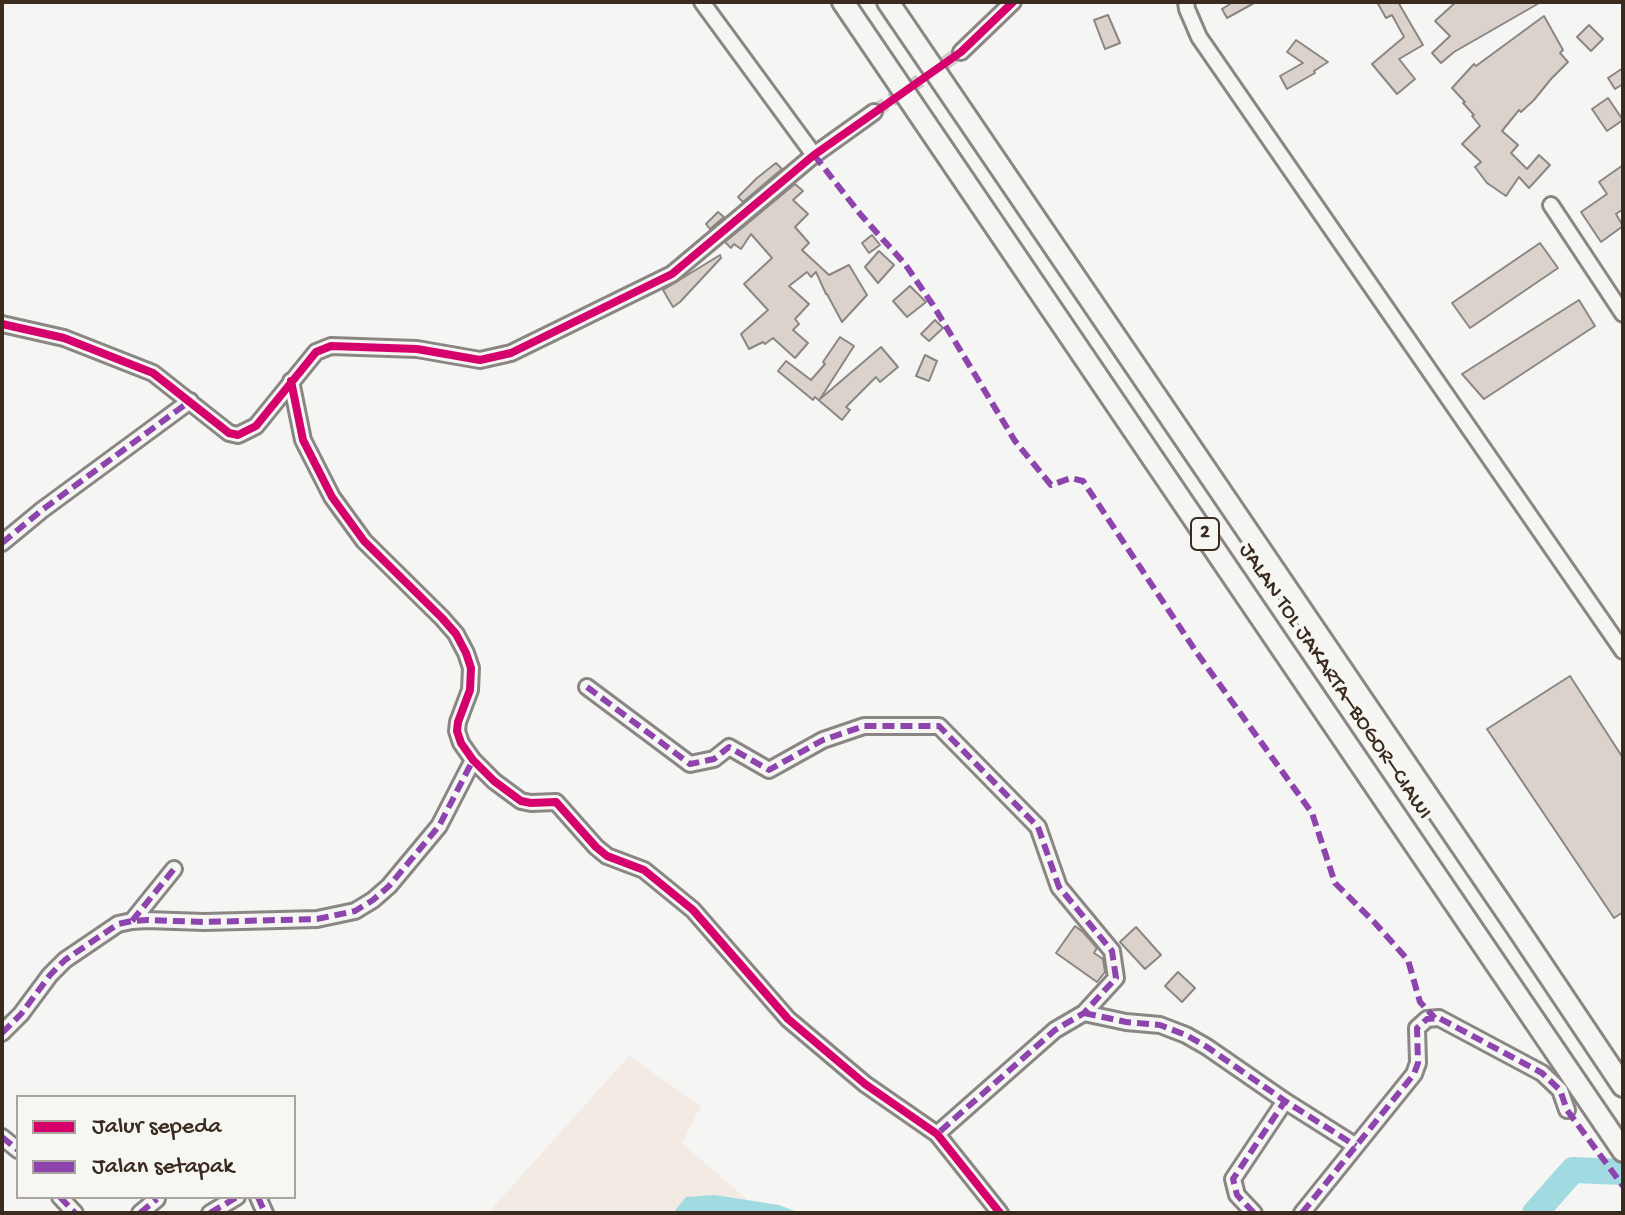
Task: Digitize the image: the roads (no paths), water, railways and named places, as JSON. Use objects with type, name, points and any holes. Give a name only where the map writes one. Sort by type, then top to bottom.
[{"type":"highway","name":"JALAN TOL JAKARTA–BOGOR–CIAWI","points":[[843,2],[1623,1151]]},
{"type":"highway","name":"JALAN TOL JAKARTA–BOGOR–CIAWI","points":[[888,2],[1623,1086]]},
{"type":"street","points":[[702,2],[814,155]]},
{"type":"street","points":[[961,52],[1013,2]]},
{"type":"street","points":[[1186,2],[1199,37],[1623,651]]},
{"type":"street","points":[[2,324],[64,338],[153,373],[229,433],[238,435],[256,426],[316,352],[331,346],[417,349],[480,360],[511,353],[672,274],[814,155],[874,112]]},
{"type":"street","points":[[1551,205],[1623,314]]},
{"type":"street","points":[[291,381],[303,440],[332,497],[364,541],[456,634],[466,653],[471,668],[470,690],[457,731],[473,760],[521,801],[556,802],[607,856],[644,870],[693,910],[788,1019],[865,1084],[937,1134],[1000,1213]]},
{"type":"street","points":[[2,543],[190,401]]},
{"type":"street","points":[[587,687],[690,764],[714,759],[729,747],[769,770],[823,740],[864,726],[939,726],[1038,827],[1059,887],[1112,951],[1116,978],[1084,1013],[1055,1030],[937,1134]]},
{"type":"street","points":[[2,1033],[65,960],[118,924],[132,921],[317,919],[355,911],[389,886],[439,826],[473,760]]},
{"type":"street","points":[[132,921],[174,869]]},
{"type":"street","points":[[1084,1013],[1160,1025],[1186,1035],[1356,1146]]},
{"type":"street","points":[[1302,1213],[1414,1074],[1418,1063],[1417,1028],[1427,1019],[1439,1018],[1542,1073],[1560,1090],[1567,1110]]},
{"type":"street","points":[[1254,1213],[1237,1195],[1233,1179],[1285,1101]]},
{"type":"street","points":[[140,1213],[157,1199]]},
{"type":"street","points":[[210,1213],[228,1199]]},
{"type":"water","points":[[715,1195],[779,1205],[800,1213],[673,1213],[686,1197]]},
{"type":"waterway","points":[[1535,1213],[1573,1170],[1623,1172]]},
{"type":"tunnel","points":[[874,112],[961,52]]}]
